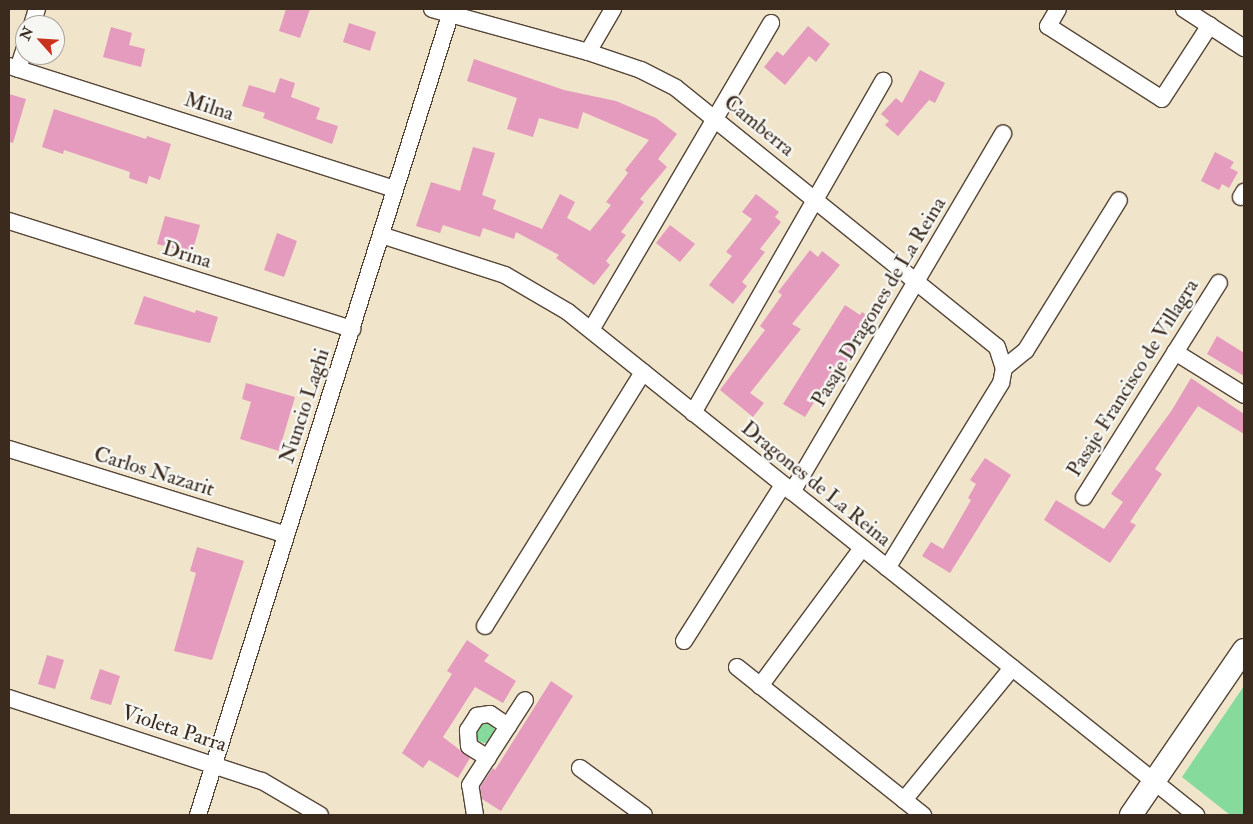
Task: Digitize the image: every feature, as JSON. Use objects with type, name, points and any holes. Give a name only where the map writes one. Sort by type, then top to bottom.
[{"type":"street","name":"Camberra","points":[[432,9],[452,12],[588,52],[659,78],[716,118],[991,341],[1001,353],[1004,368]]},
{"type":"street","points":[[588,52],[613,9]]},
{"type":"street","points":[[1058,9],[1048,26],[1162,99],[1210,25]]},
{"type":"street","points":[[1184,9],[1244,48]]},
{"type":"street","name":"Nuncio Laghi","points":[[198,815],[452,12]]},
{"type":"street","points":[[591,330],[771,23]]},
{"type":"street","name":"Milna","points":[[14,68],[395,189]]},
{"type":"street","points":[[693,413],[883,81]]},
{"type":"street","name":"Pasaje Dragones de La Reina","points":[[684,642],[788,488],[916,282],[1003,134]]},
{"type":"street","points":[[887,568],[1001,383],[1004,368],[1026,350],[1119,200]]},
{"type":"street","name":"Drina","points":[[9,221],[352,329]]},
{"type":"street","name":"Dragones de La Reina","points":[[381,235],[505,275],[550,299],[1196,815]]},
{"type":"street","name":"Pasaje Francisco de Villagra","points":[[1084,497],[1219,283]]},
{"type":"street","points":[[1175,352],[1244,395]]},
{"type":"street","points":[[485,626],[643,372]]},
{"type":"street","name":"Carlos Nazarit","points":[[9,449],[286,535]]},
{"type":"street","points":[[760,686],[862,548]]},
{"type":"street","points":[[1131,815],[1244,650]]},
{"type":"street","points":[[736,667],[923,815]]},
{"type":"street","points":[[904,800],[1012,668]]},
{"type":"street","name":"Violeta Parra","points":[[9,698],[214,764],[268,784],[320,815]]},
{"type":"street","points":[[475,815],[470,785],[525,700]]},
{"type":"street","points":[[488,758],[469,746],[468,730],[477,716],[490,714],[508,726]]},
{"type":"street","points":[[580,768],[644,815]]},
{"type":"green space","points":[[1244,686],[1244,815],[1230,815],[1182,777]]},
{"type":"green space","points":[[485,723],[492,726],[495,733],[492,740],[485,743],[478,740],[475,733],[478,726]]},
{"type":"building","points":[[286,9],[310,9],[300,38],[279,31]]},
{"type":"building","points":[[349,23],[376,32],[370,51],[343,42]]},
{"type":"building","points":[[808,26],[830,44],[816,62],[809,56],[785,85],[764,67],[777,51],[783,56]]},
{"type":"building","points":[[111,27],[132,33],[129,45],[145,49],[141,67],[103,57]]},
{"type":"building","points":[[474,59],[564,90],[616,101],[656,118],[677,134],[658,159],[667,167],[640,199],[644,202],[621,232],[626,235],[606,261],[610,265],[594,285],[556,258],[559,255],[516,232],[514,239],[483,228],[480,237],[443,225],[440,233],[416,226],[431,182],[460,191],[473,147],[495,153],[482,195],[496,200],[493,209],[542,229],[560,194],[575,202],[567,218],[590,231],[611,205],[606,202],[628,173],[625,170],[649,140],[583,112],[578,129],[539,118],[533,137],[507,129],[517,98],[467,81]]},
{"type":"building","points":[[920,70],[945,83],[935,103],[929,100],[898,136],[885,125],[889,121],[881,114],[896,98],[902,103]]},
{"type":"building","points":[[280,78],[295,83],[291,97],[320,108],[316,119],[338,126],[332,144],[263,118],[265,113],[242,106],[249,85],[275,93]]},
{"type":"building","points":[[9,94],[26,99],[13,143],[9,142]]},
{"type":"building","points":[[54,109],[146,139],[147,136],[171,144],[160,180],[149,176],[147,184],[129,178],[130,172],[64,150],[63,154],[42,147]]},
{"type":"building","points":[[1215,152],[1234,162],[1230,168],[1238,172],[1229,188],[1222,184],[1219,190],[1201,181]]},
{"type":"building","points":[[756,194],[779,212],[775,217],[781,222],[760,249],[765,252],[742,282],[747,286],[733,304],[709,285],[732,256],[726,252],[752,219],[742,212]]},
{"type":"building","points":[[165,216],[200,225],[192,253],[157,244]]},
{"type":"building","points":[[670,225],[695,244],[680,262],[656,243]]},
{"type":"building","points":[[277,233],[297,241],[284,277],[264,270]]},
{"type":"building","points":[[810,250],[818,257],[822,251],[840,265],[792,324],[801,329],[750,393],[764,403],[753,417],[720,390],[765,330],[760,326],[782,295],[778,292]]},
{"type":"building","points":[[144,296],[195,313],[196,310],[218,317],[210,343],[134,324]]},
{"type":"building","points":[[845,305],[860,315],[862,312],[875,320],[851,354],[832,391],[824,386],[805,417],[783,404]]},
{"type":"building","points":[[1217,336],[1244,353],[1244,376],[1207,354]]},
{"type":"building","points":[[1191,378],[1244,414],[1244,434],[1198,406],[1155,469],[1162,474],[1130,522],[1136,525],[1110,563],[1044,520],[1056,500],[1104,529],[1123,502],[1111,494],[1172,410]]},
{"type":"building","points":[[246,383],[295,397],[279,451],[240,439],[251,402],[242,399]]},
{"type":"building","points":[[985,458],[1011,475],[950,573],[922,556],[931,542],[943,549],[971,500],[968,498],[976,484],[970,480]]},
{"type":"building","points":[[197,547],[244,561],[212,660],[174,651],[196,573],[190,571]]},
{"type":"building","points":[[467,640],[489,655],[484,661],[516,681],[503,703],[475,687],[443,737],[470,758],[458,778],[429,760],[423,768],[402,753],[452,674],[447,671]]},
{"type":"building","points":[[47,655],[64,660],[55,689],[38,684]]},
{"type":"building","points":[[100,669],[120,676],[111,705],[90,699]]},
{"type":"building","points":[[551,681],[573,696],[501,811],[482,799],[480,787],[493,768],[495,770]]}]
